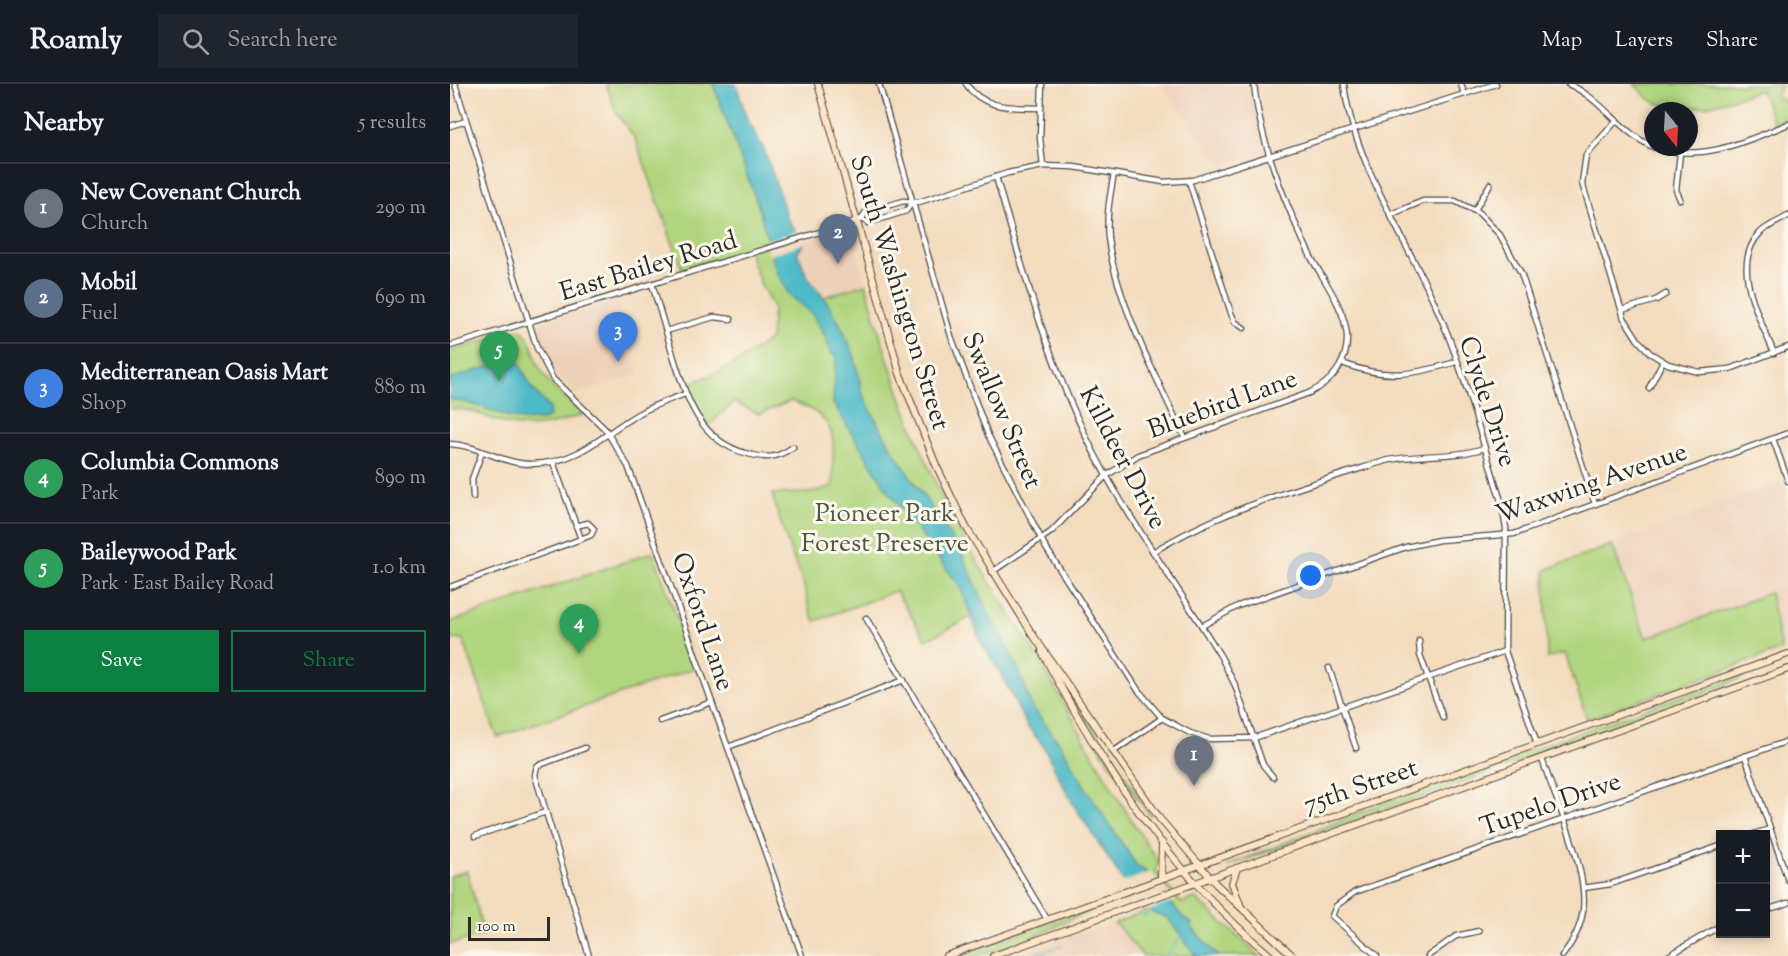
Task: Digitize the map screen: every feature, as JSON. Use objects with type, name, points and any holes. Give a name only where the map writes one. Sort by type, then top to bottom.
[{"type":"main road","name":"South Washington Street","points":[[819,84],[859,220],[890,342],[913,410],[950,495],[992,572],[1160,819],[1210,878],[1293,956]]},
{"type":"main road","name":"South Washington Street","points":[[1031,632],[1124,793],[1162,843],[1196,882],[1234,923],[1271,956]]},
{"type":"main road","name":"75th Street","points":[[946,956],[1199,863],[1788,654]]},
{"type":"main road","name":"75th Street","points":[[993,956],[1788,669]]},
{"type":"main road","points":[[1161,877],[1162,843]]},
{"type":"main road","points":[[1237,868],[1232,883],[1242,910]]},
{"type":"street","name":"Oxford Lane","points":[[455,84],[537,348],[553,379],[609,433],[628,466],[802,956]]},
{"type":"street","name":"Swallow Street","points":[[879,84],[951,336],[972,395],[1005,472],[1041,540],[1138,690],[1162,718]]},
{"type":"street","points":[[966,84],[978,98],[991,104],[1040,108]]},
{"type":"street","points":[[1042,84],[1040,108],[1043,166]]},
{"type":"street","points":[[1254,84],[1261,125],[1271,156],[1307,247],[1344,320],[1347,342],[1342,363],[1371,372],[1394,375],[1415,374],[1456,362]]},
{"type":"street","name":"Clyde Drive","points":[[1344,84],[1355,129],[1390,215],[1434,301],[1456,362],[1504,514],[1506,536],[1505,651],[1536,744]]},
{"type":"street","points":[[1461,84],[1464,94]]},
{"type":"street","points":[[912,203],[906,211],[868,223],[859,220],[865,213],[903,201],[912,203],[996,177],[1043,166],[1074,167],[1164,182],[1189,181],[1496,84]]},
{"type":"street","points":[[1568,84],[1592,99],[1634,136],[1644,142]]},
{"type":"street","points":[[450,126],[466,121]]},
{"type":"street","points":[[1616,121],[1586,155],[1581,179],[1622,310],[1638,340],[1663,361],[1691,371],[1715,372],[1788,347]]},
{"type":"street","points":[[1698,152],[1712,152],[1788,124]]},
{"type":"street","points":[[1680,156],[1676,190],[1680,199]]},
{"type":"street","points":[[1114,174],[1107,220],[1114,264],[1144,347],[1184,436]]},
{"type":"street","name":"Killdeer Drive","points":[[996,177],[1047,343],[1071,403],[1106,476],[1233,678],[1265,769],[1273,777]]},
{"type":"street","points":[[1189,181],[1231,313],[1235,322],[1244,328]]},
{"type":"street","points":[[1475,210],[1490,184]]},
{"type":"street","points":[[1390,215],[1423,201],[1437,199],[1455,201],[1475,210],[1500,235],[1521,273],[1595,504]]},
{"type":"street","points":[[1774,353],[1748,284],[1746,263],[1749,249],[1758,235],[1788,216]]},
{"type":"street","name":"East Bailey Road","points":[[450,346],[859,220]]},
{"type":"street","points":[[652,284],[685,394],[704,426],[716,438],[736,450],[754,456],[773,458],[793,447]]},
{"type":"street","points":[[1622,310],[1656,300],[1666,294]]},
{"type":"street","points":[[666,331],[714,317],[731,319]]},
{"type":"street","points":[[1649,388],[1663,361]]},
{"type":"street","name":"Bluebird Lane","points":[[992,572],[1041,540],[1106,476],[1138,455],[1184,436],[1309,393],[1329,381],[1342,363]]},
{"type":"street","points":[[450,444],[521,463],[553,462],[582,452],[649,408],[685,394]]},
{"type":"street","name":"Waxwing Avenue","points":[[1202,626],[1238,606],[1406,547],[1440,540],[1506,536],[1788,433]]},
{"type":"street","points":[[1773,439],[1788,481]]},
{"type":"street","points":[[1153,552],[1211,521],[1385,461],[1405,457],[1457,455],[1484,448]]},
{"type":"street","points":[[473,497],[472,479],[482,452]]},
{"type":"street","points":[[553,462],[581,540]]},
{"type":"street","points":[[450,587],[581,540],[591,535],[594,529],[588,523],[576,526]]},
{"type":"street","points":[[867,618],[1047,919]]},
{"type":"street","points":[[1419,641],[1419,651],[1443,718]]},
{"type":"street","points":[[1113,752],[1162,718],[1190,733],[1209,739],[1254,738],[1505,651]]},
{"type":"street","points":[[1329,668],[1356,748]]},
{"type":"street","points":[[728,747],[904,680]]},
{"type":"street","points":[[660,720],[712,702]]},
{"type":"street","name":"Tupelo Drive","points":[[1377,956],[1334,919],[1332,913],[1345,898],[1366,887],[1788,741]]},
{"type":"street","points":[[585,748],[536,768],[535,778],[589,956]]},
{"type":"street","points":[[1745,756],[1788,880]]},
{"type":"street","points":[[1542,759],[1583,888],[1583,910],[1579,926],[1562,956]]},
{"type":"street","points":[[475,836],[546,812]]},
{"type":"street","points":[[1583,888],[1611,884],[1716,847]]},
{"type":"street","points":[[1770,909],[1788,903]]},
{"type":"street","points":[[1668,956],[1716,928]]},
{"type":"street","points":[[1428,956],[1456,936],[1479,932]]},
{"type":"shaded area","points":[[1161,84],[1251,84],[1264,152],[1223,166]]},
{"type":"shaded area","points":[[847,230],[853,238],[866,284],[824,297],[808,278],[798,249],[802,242]]},
{"type":"shaded area","points":[[617,300],[639,374],[575,395],[557,377],[548,361],[536,328],[541,323]]},
{"type":"shaded area","points":[[1782,481],[1788,503],[1788,648],[1587,719],[1565,653],[1547,658],[1545,570]]},
{"type":"shaded area","points":[[1115,923],[1143,956],[1007,956],[1028,949]]},
{"type":"green space","name":"Pioneer Park Forest Preserve","points":[[606,84],[726,84],[799,289],[824,297],[866,284],[883,345],[904,406],[955,523],[1032,649],[1126,812],[1157,859],[1158,868],[1155,871],[1181,903],[1195,898],[1260,956],[1143,956],[1115,923],[1161,905],[1032,722],[979,613],[926,640],[896,591],[815,621],[772,494],[809,493],[833,486],[831,433],[827,423],[819,415],[791,401],[759,414],[734,402],[708,426],[695,408],[687,384],[731,366],[770,339],[773,308],[760,283],[748,249],[682,269],[635,138],[617,114]]},
{"type":"green space","points":[[1634,84],[1781,84],[1776,97],[1788,102],[1788,119],[1774,124],[1761,90],[1698,107],[1698,102],[1655,102]]},
{"type":"green space","points":[[520,330],[530,341],[539,367],[548,381],[584,414],[556,423],[528,427],[500,422],[467,410],[450,409],[450,351]]},
{"type":"green space","points":[[1612,545],[1646,638],[1770,593],[1781,650],[1587,719],[1565,653],[1547,658],[1545,570]]},
{"type":"green space","points":[[653,552],[695,668],[497,737],[463,639],[450,640],[450,622]]},
{"type":"green space","points":[[1788,658],[1673,707],[1227,866],[1383,803]]},
{"type":"green space","points":[[1073,697],[1151,815],[1104,755],[1071,699]]},
{"type":"green space","points":[[467,871],[484,935],[450,944],[450,876]]},
{"type":"green space","points":[[1119,897],[1035,936],[978,956],[958,956]]},
{"type":"water","points":[[713,84],[736,84],[747,119],[764,149],[788,220],[803,245],[797,252],[808,278],[828,303],[854,355],[863,396],[892,449],[961,552],[991,618],[1019,670],[1032,707],[1059,742],[1088,792],[1137,866],[1154,879],[1170,902],[1181,915],[1192,923],[1191,927],[1218,956],[1196,956],[1167,917],[1155,914],[1124,882],[1073,804],[1042,744],[1027,726],[1000,672],[981,643],[961,588],[886,488],[833,403],[836,357],[829,350],[826,337],[812,314],[789,295],[775,268],[759,208]]},
{"type":"water","points":[[514,358],[532,388],[550,409],[548,418],[524,420],[450,400],[450,379]]},
{"type":"pier","points":[[800,230],[805,243],[769,255],[765,241]]},
{"type":"pier","points":[[1151,872],[1176,901],[1148,911],[1121,883]]},
{"type":"waterway","points":[[1142,917],[1154,910]]},
{"type":"waterway","points":[[1166,956],[1180,938]]},
{"type":"waterway","points":[[1029,956],[1062,946]]},
{"type":"place","name":"Mobil","points":[[838,264]]},
{"type":"place","name":"Mediterranean Oasis Mart","points":[[618,362]]},
{"type":"place","name":"Baileywood Park","points":[[499,381]]},
{"type":"place","name":"Columbia Commons","points":[[579,654]]},
{"type":"place","name":"New Covenant Church","points":[[1194,786]]}]
